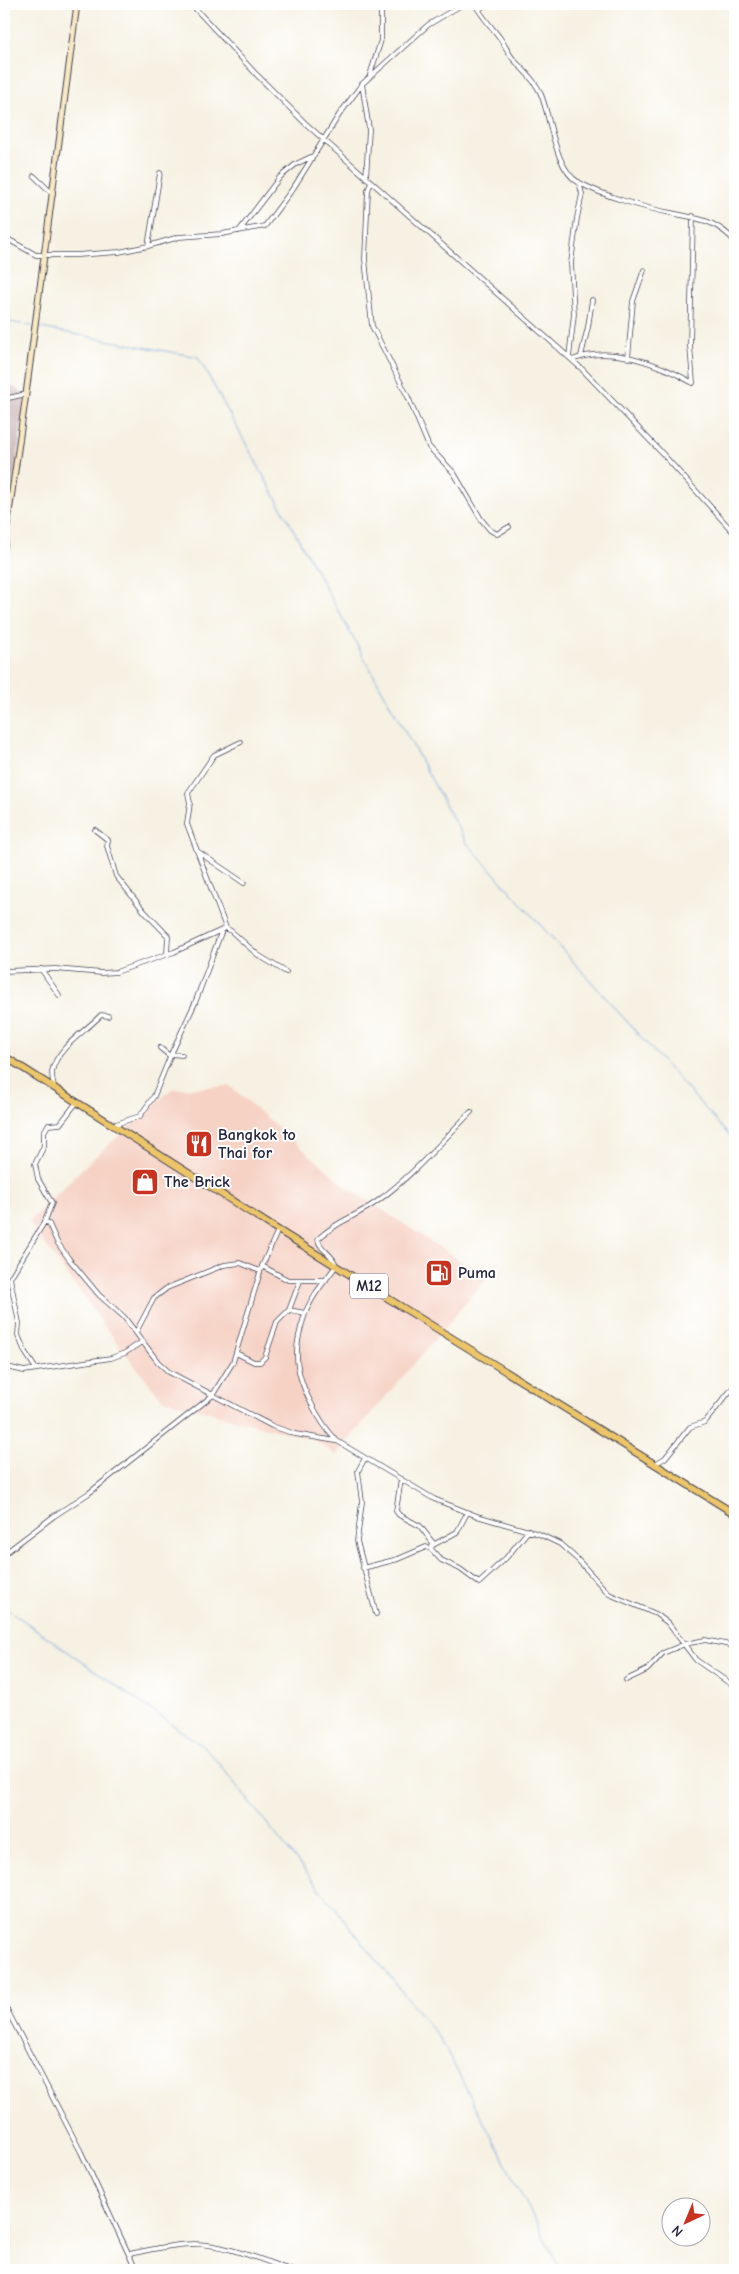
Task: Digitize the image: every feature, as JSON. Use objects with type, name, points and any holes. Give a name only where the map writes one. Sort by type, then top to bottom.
[{"type":"highway","name":"M12","points":[[4,1056],[278,1230],[735,1514]]},
{"type":"street","points":[[4,544],[26,394],[77,4]]},
{"type":"street","points":[[191,4],[273,92],[371,183],[570,358],[608,395],[735,534]]},
{"type":"street","points":[[370,76],[381,40],[381,4]]},
{"type":"street","points":[[4,237],[36,256],[101,254],[148,246],[179,237],[239,231],[265,226],[315,156],[339,115],[362,84],[428,24],[463,4]]},
{"type":"street","points":[[476,4],[514,59],[531,77],[536,86],[567,172],[579,182],[636,204],[669,213],[693,216],[715,224],[735,241]]},
{"type":"street","points":[[479,10],[485,4]]},
{"type":"street","points":[[362,84],[369,129],[366,178]]},
{"type":"street","points":[[239,231],[280,177],[296,164],[315,156]]},
{"type":"street","points":[[148,246],[160,173]]},
{"type":"street","points":[[34,176],[53,194]]},
{"type":"street","points":[[570,358],[574,314],[571,263],[582,194],[579,182]]},
{"type":"street","points":[[371,183],[368,190],[365,259],[372,326],[408,397],[429,447],[454,473],[476,512],[490,530],[498,534],[509,527]]},
{"type":"street","points":[[570,358],[605,353],[673,371],[692,383],[690,346],[693,216]]},
{"type":"street","points":[[628,358],[632,309],[644,270]]},
{"type":"street","points":[[581,356],[585,348],[592,300]]},
{"type":"street","points":[[4,400],[26,394]]},
{"type":"street","points":[[113,1125],[140,1116],[154,1096],[170,1055],[195,1003],[224,929],[187,824],[190,804],[188,793],[214,755],[241,742]]},
{"type":"street","points":[[95,830],[108,840],[107,846],[116,876],[144,911],[168,936],[167,954]]},
{"type":"street","points":[[197,851],[244,883]]},
{"type":"street","points":[[4,971],[41,969],[102,973],[116,972],[167,954],[224,929],[231,931],[258,955],[286,972]]},
{"type":"street","points":[[41,969],[59,995]]},
{"type":"street","points":[[54,1088],[52,1072],[56,1061],[77,1033],[89,1026],[101,1015],[108,1016]]},
{"type":"street","points":[[160,1048],[170,1055],[182,1055]]},
{"type":"street","points":[[36,1369],[25,1352],[18,1335],[19,1323],[10,1278],[45,1221],[52,1203],[36,1173],[36,1160],[44,1146],[46,1127],[52,1124],[60,1124],[76,1102]]},
{"type":"street","points":[[471,1112],[394,1188],[370,1207],[334,1224],[318,1239],[320,1246],[333,1257],[336,1266],[305,1313],[297,1348],[297,1362],[310,1401],[328,1432],[337,1441],[434,1499],[467,1513],[548,1537],[571,1553],[609,1594],[656,1614],[668,1622],[696,1660],[735,1687]]},
{"type":"street","points":[[45,1221],[49,1224],[57,1242],[69,1259],[99,1295],[124,1317],[158,1362],[169,1372],[202,1388],[212,1396],[253,1418],[286,1432],[337,1441]]},
{"type":"street","points":[[4,1554],[54,1516],[89,1493],[149,1444],[175,1428],[212,1396],[230,1370],[260,1271],[278,1230]]},
{"type":"street","points":[[136,1332],[154,1298],[167,1288],[224,1266],[240,1263],[260,1271]]},
{"type":"street","points":[[262,1266],[288,1280],[326,1280]]},
{"type":"street","points":[[236,1353],[254,1362],[260,1362],[265,1356],[277,1322],[289,1310],[300,1281]]},
{"type":"street","points":[[289,1310],[305,1313]]},
{"type":"street","points":[[4,1369],[10,1368],[24,1371],[117,1357],[143,1341]]},
{"type":"street","points":[[654,1464],[665,1458],[690,1427],[705,1422],[735,1386]]},
{"type":"street","points":[[365,1458],[358,1471],[362,1502],[357,1542],[376,1614]]},
{"type":"street","points":[[401,1479],[396,1511],[404,1518],[420,1526],[441,1560],[460,1569],[479,1583],[506,1558],[529,1530]]},
{"type":"street","points":[[363,1568],[407,1556],[422,1547],[432,1547],[457,1532],[467,1513]]},
{"type":"street","points":[[626,1680],[633,1675],[644,1673],[667,1650],[685,1644],[705,1640],[735,1646]]},
{"type":"street","points":[[4,2004],[81,2152],[136,2270]]},
{"type":"street","points":[[129,2254],[180,2244],[210,2245],[257,2258],[290,2270]]},
{"type":"shaded area","points":[[4,382],[26,394],[4,557]]},
{"type":"shaded area","points":[[230,1086],[347,1187],[487,1278],[336,1455],[312,1438],[262,1427],[162,1399],[117,1343],[29,1222],[86,1165],[172,1089]]},
{"type":"waterway","points":[[4,321],[32,326]]},
{"type":"waterway","points":[[36,327],[198,357],[466,842],[735,1142]]},
{"type":"waterway","points":[[4,1607],[207,1749],[441,2040],[561,2270]]},
{"type":"place","name":"Bangkok to Thai for","points":[[199,1144]]},
{"type":"place","name":"The Brick","points":[[145,1182]]},
{"type":"place","name":"Puma","points":[[439,1273]]}]
